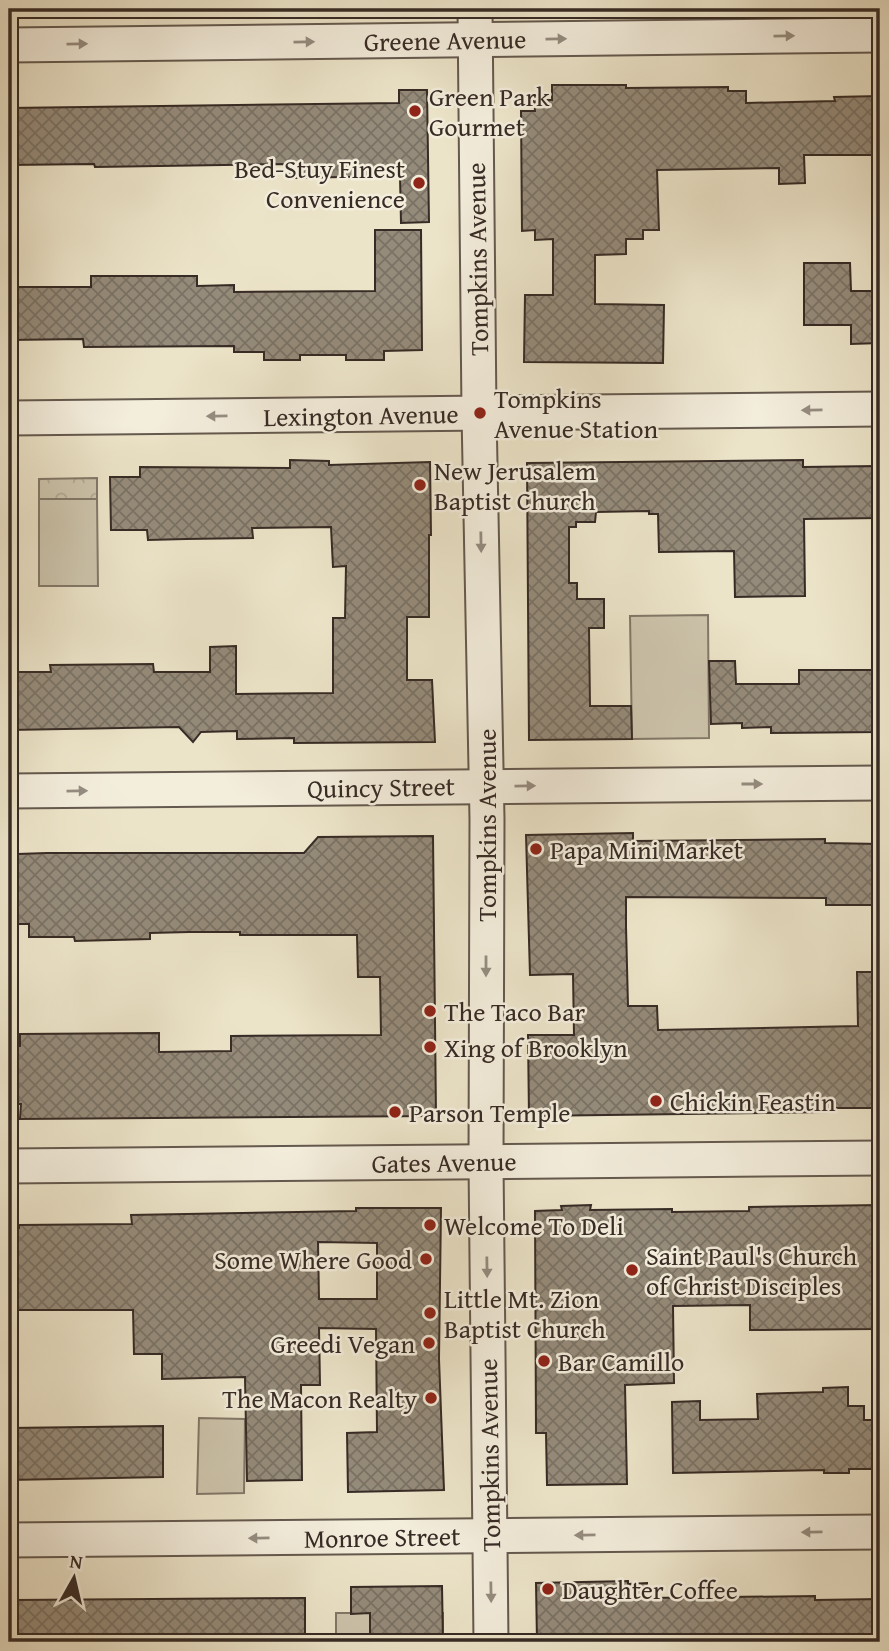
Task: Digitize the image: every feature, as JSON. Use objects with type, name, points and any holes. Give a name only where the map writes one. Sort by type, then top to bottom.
[{"type":"street","name":"Greene Avenue","points":[[9,45],[475,24],[880,35]]},
{"type":"street","name":"Tompkins Avenue","points":[[475,24],[486,786],[486,1161],[491,1642]]},
{"type":"street","name":"Lexington Avenue","points":[[9,418],[880,409]]},
{"type":"street","name":"Quincy Street","points":[[9,791],[880,783]]},
{"type":"street","name":"Gates Avenue","points":[[9,1166],[880,1158]]},
{"type":"street","name":"Monroe Street","points":[[9,1540],[880,1532]]},
{"type":"green space","points":[[97,478],[97,499],[39,499],[39,479]]},
{"type":"green space","points":[[39,499],[97,499],[98,586],[39,586]]},
{"type":"green space","points":[[708,615],[709,738],[632,739],[630,616]]},
{"type":"green space","points":[[199,1418],[245,1419],[244,1493],[197,1494]]},
{"type":"green space","points":[[9,1579],[14,1579],[15,1642],[9,1642]]},
{"type":"green space","points":[[336,1613],[443,1613],[443,1642],[336,1642]]},
{"type":"building","points":[[552,85],[626,85],[626,88],[728,87],[728,91],[746,91],[746,103],[835,101],[834,97],[880,96],[880,155],[804,155],[805,183],[779,184],[779,168],[657,170],[659,230],[643,230],[643,239],[626,239],[626,254],[595,255],[595,304],[664,305],[663,363],[524,362],[525,295],[553,295],[553,239],[535,240],[535,230],[522,231],[521,111],[535,111],[534,100],[552,100]]},
{"type":"building","points":[[399,90],[427,90],[429,222],[401,223],[400,176],[289,178],[289,164],[95,167],[94,164],[9,165],[9,108],[399,103]]},
{"type":"building","points":[[375,230],[421,230],[422,350],[384,351],[384,360],[346,360],[346,355],[300,355],[300,360],[264,360],[264,352],[234,352],[234,346],[84,347],[83,339],[9,340],[9,287],[91,287],[91,276],[197,276],[197,286],[234,285],[234,292],[375,291]]},
{"type":"building","points":[[804,263],[850,263],[851,291],[880,291],[880,343],[851,344],[851,325],[804,325]]},
{"type":"building","points":[[290,460],[329,461],[329,465],[430,462],[429,617],[407,617],[407,680],[432,680],[435,742],[294,743],[294,738],[237,739],[237,731],[201,732],[193,742],[179,727],[9,730],[9,672],[51,672],[50,665],[153,664],[154,672],[210,672],[210,647],[236,646],[236,694],[333,693],[333,618],[345,618],[346,566],[333,567],[331,527],[252,528],[253,538],[148,540],[147,530],[111,530],[110,477],[140,477],[140,467],[290,468]]},
{"type":"building","points":[[803,460],[803,467],[876,466],[876,472],[880,472],[880,518],[804,519],[805,596],[735,597],[734,551],[659,552],[658,514],[649,514],[649,511],[596,512],[595,522],[576,522],[576,527],[569,527],[569,583],[577,583],[577,599],[604,599],[604,628],[589,628],[590,706],[631,706],[632,739],[529,740],[527,463]]},
{"type":"building","points":[[709,661],[735,661],[736,684],[799,684],[799,670],[880,670],[880,732],[771,733],[771,727],[742,728],[742,723],[711,724]]},
{"type":"building","points":[[633,833],[633,841],[825,839],[825,843],[880,844],[880,905],[826,905],[826,898],[626,897],[626,926],[628,1006],[657,1006],[658,1030],[858,1026],[857,972],[880,972],[880,1108],[830,1108],[830,1112],[529,1116],[528,1035],[574,1035],[573,974],[530,975],[526,835]]},
{"type":"building","points":[[433,836],[436,1116],[20,1119],[21,1104],[9,1104],[9,1046],[20,1046],[20,1034],[159,1033],[159,1052],[231,1051],[231,1036],[381,1035],[380,977],[358,977],[357,935],[189,932],[150,933],[150,939],[75,941],[74,937],[29,937],[29,924],[18,924],[18,912],[9,912],[9,856],[47,853],[304,853],[318,837]]},
{"type":"building","points":[[591,1205],[590,1210],[672,1209],[672,1212],[749,1211],[749,1207],[880,1205],[880,1234],[872,1235],[873,1329],[750,1330],[750,1305],[673,1306],[674,1383],[625,1385],[627,1484],[547,1485],[546,1433],[536,1433],[535,1211],[562,1210],[561,1206]]},
{"type":"building","points":[[356,1208],[441,1208],[439,1359],[444,1490],[348,1492],[347,1433],[377,1432],[376,1329],[319,1328],[320,1385],[301,1385],[302,1480],[247,1481],[245,1377],[162,1379],[162,1354],[134,1354],[133,1310],[9,1310],[9,1229],[19,1228],[19,1225],[132,1224],[131,1215],[356,1211]],"holes":[[[318,1242],[377,1243],[377,1299],[319,1299]]]},
{"type":"building","points":[[848,1387],[848,1406],[864,1406],[864,1420],[880,1420],[880,1469],[849,1469],[849,1473],[824,1473],[824,1470],[673,1473],[672,1402],[700,1401],[700,1420],[758,1419],[757,1394],[823,1392],[823,1388]]},
{"type":"building","points":[[163,1426],[163,1477],[9,1480],[9,1428]]},
{"type":"building","points":[[628,1581],[628,1584],[647,1583],[647,1598],[815,1596],[815,1600],[880,1599],[880,1642],[537,1642],[536,1583]]},
{"type":"building","points":[[442,1586],[443,1642],[370,1642],[370,1613],[351,1614],[351,1587]]},
{"type":"building","points":[[305,1598],[305,1642],[15,1642],[14,1600]]},
{"type":"place","name":"Green Park Gourmet","points":[[415,111]]},
{"type":"place","name":"Bed-Stuy Finest Convenience","points":[[419,183]]},
{"type":"place","name":"Tompkins Avenue Station","points":[[480,413]]},
{"type":"place","name":"New Jerusalem Baptist Church","points":[[420,485]]},
{"type":"place","name":"Papa Mini Market","points":[[536,849]]},
{"type":"place","name":"The Taco Bar","points":[[430,1011]]},
{"type":"place","name":"Xing of Brooklyn","points":[[430,1047]]},
{"type":"place","name":"Chickin Feastin","points":[[656,1101]]},
{"type":"place","name":"Parson Temple","points":[[395,1112]]},
{"type":"place","name":"Welcome To Deli","points":[[430,1225]]},
{"type":"place","name":"Some Where Good","points":[[426,1259]]},
{"type":"place","name":"Saint Paul's Church of Christ Disciples","points":[[632,1270]]},
{"type":"place","name":"Little Mt. Zion Baptist Church","points":[[430,1313]]},
{"type":"place","name":"Greedi Vegan","points":[[429,1343]]},
{"type":"place","name":"Bar Camillo","points":[[544,1361]]},
{"type":"place","name":"The Macon Realty","points":[[431,1398]]},
{"type":"place","name":"Daughter Coffee","points":[[548,1589]]}]
